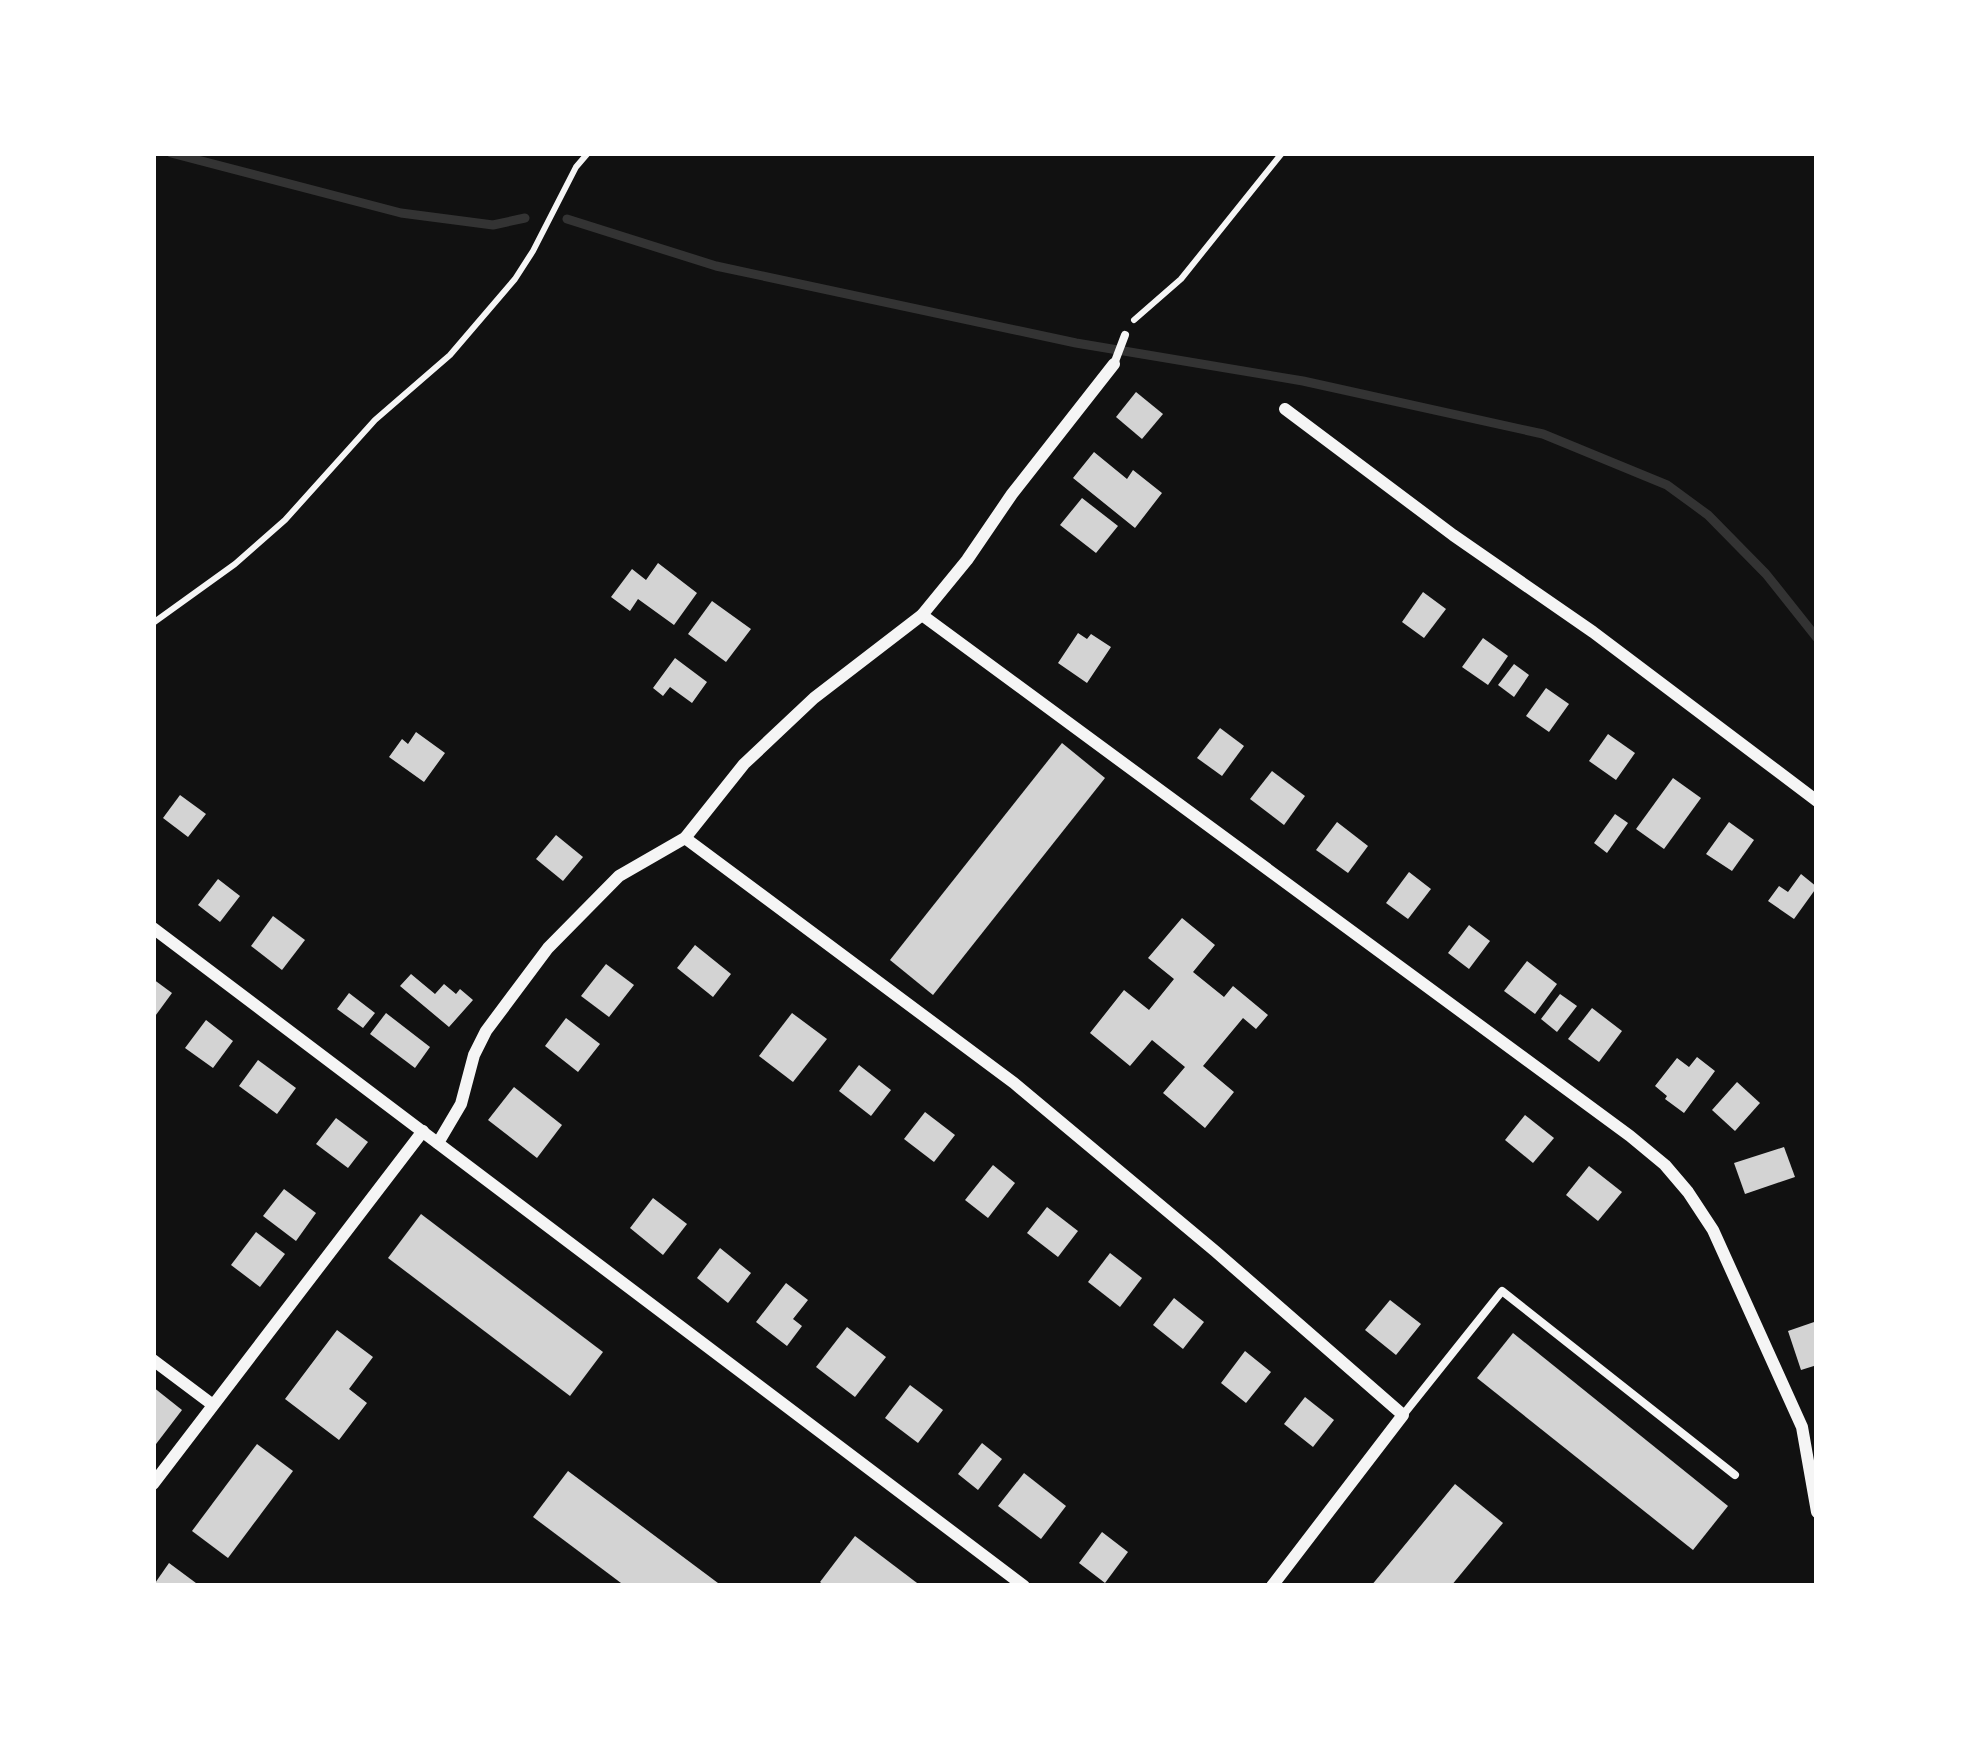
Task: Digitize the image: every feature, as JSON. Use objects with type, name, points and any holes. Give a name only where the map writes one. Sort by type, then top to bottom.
[{"type":"street","points":[[438,1143],[461,1104],[486,1031],[548,948],[619,876],[685,838],[744,764],[814,698],[922,615],[1114,364]]},
{"type":"street","points":[[1285,409],[1817,801]]},
{"type":"street","points":[[922,615],[1611,1121],[1665,1166],[1713,1230],[1802,1427],[1817,1512]]},
{"type":"street","points":[[685,838],[1014,1083],[1403,1415],[1272,1586]]},
{"type":"street","points":[[153,928],[1024,1586]]},
{"type":"street","points":[[153,1484],[423,1131]]},
{"type":"street","points":[[153,1360],[213,1405]]},
{"type":"street","points":[[1802,1427],[1817,1421]]},
{"type":"lane","points":[[1114,364],[1125,334]]},
{"type":"lane","points":[[1403,1415],[1502,1291],[1735,1474]]},
{"type":"path","points":[[153,623],[268,535],[375,419],[450,355],[515,280],[588,153]]},
{"type":"path","points":[[1125,334],[1132,322],[1181,279],[1282,153]]},
{"type":"building","points":[[1136,392],[1163,414],[1142,439],[1116,417]]},
{"type":"building","points":[[1094,452],[1127,479],[1133,470],[1162,493],[1135,528],[1073,478]]},
{"type":"building","points":[[1082,498],[1118,526],[1096,553],[1060,525]]},
{"type":"building","points":[[658,563],[697,593],[674,625],[638,599],[630,611],[611,597],[632,569],[646,580]]},
{"type":"building","points":[[1423,592],[1446,609],[1424,638],[1402,622]]},
{"type":"building","points":[[712,601],[751,629],[726,662],[688,634]]},
{"type":"building","points":[[1078,633],[1087,639],[1091,634],[1111,647],[1087,683],[1058,663]]},
{"type":"building","points":[[1483,638],[1508,656],[1488,685],[1462,667]]},
{"type":"building","points":[[675,658],[707,682],[692,703],[670,687],[663,696],[653,688]]},
{"type":"building","points":[[1514,664],[1529,675],[1514,697],[1498,685]]},
{"type":"building","points":[[1546,688],[1569,704],[1549,732],[1526,716]]},
{"type":"building","points":[[1220,728],[1244,746],[1222,776],[1197,758]]},
{"type":"building","points":[[416,732],[445,753],[424,782],[389,757],[402,739],[408,744]]},
{"type":"building","points":[[1608,734],[1635,753],[1616,780],[1589,761]]},
{"type":"building","points":[[1062,743],[1105,778],[933,995],[890,960]]},
{"type":"building","points":[[1272,771],[1305,796],[1284,825],[1250,799]]},
{"type":"building","points":[[1673,778],[1701,798],[1664,849],[1636,829]]},
{"type":"building","points":[[180,795],[206,814],[188,837],[163,818]]},
{"type":"building","points":[[1615,814],[1628,823],[1607,853],[1594,843]]},
{"type":"building","points":[[1337,822],[1368,846],[1348,873],[1316,850]]},
{"type":"building","points":[[1729,822],[1754,840],[1732,871],[1706,854]]},
{"type":"building","points":[[556,835],[583,857],[563,881],[536,859]]},
{"type":"building","points":[[1409,872],[1431,889],[1408,919],[1386,903]]},
{"type":"building","points":[[1801,874],[1817,887],[1794,919],[1768,901],[1779,886],[1788,892]]},
{"type":"building","points":[[218,879],[240,896],[220,922],[198,905]]},
{"type":"building","points":[[273,916],[305,940],[282,970],[251,946]]},
{"type":"building","points":[[1182,918],[1215,945],[1193,972],[1224,997],[1233,986],[1268,1015],[1256,1029],[1243,1018],[1203,1066],[1234,1092],[1205,1128],[1163,1093],[1185,1067],[1152,1040],[1130,1066],[1090,1033],[1124,990],[1149,1010],[1174,979],[1148,958]]},
{"type":"building","points":[[1469,925],[1490,941],[1469,969],[1448,953]]},
{"type":"building","points":[[695,945],[731,974],[713,997],[677,968]]},
{"type":"building","points":[[1527,961],[1557,984],[1535,1014],[1504,991]]},
{"type":"building","points":[[606,964],[634,985],[609,1017],[581,996]]},
{"type":"building","points":[[411,974],[435,994],[444,984],[473,1000],[449,1027],[400,986]]},
{"type":"building","points":[[153,979],[172,993],[153,1019]]},
{"type":"building","points":[[349,993],[375,1013],[363,1028],[337,1009]]},
{"type":"building","points":[[1560,994],[1577,1006],[1557,1032],[1541,1019]]},
{"type":"building","points":[[1592,1008],[1622,1031],[1599,1062],[1568,1039]]},
{"type":"building","points":[[386,1013],[430,1047],[415,1068],[370,1034]]},
{"type":"building","points":[[792,1013],[827,1039],[793,1082],[759,1056]]},
{"type":"building","points":[[566,1018],[600,1044],[578,1072],[545,1046]]},
{"type":"building","points":[[206,1020],[233,1041],[213,1068],[185,1048]]},
{"type":"building","points":[[1697,1057],[1715,1071],[1684,1113],[1655,1086],[1677,1058],[1689,1067]]},
{"type":"building","points":[[258,1060],[296,1088],[277,1114],[239,1086]]},
{"type":"building","points":[[859,1065],[891,1090],[871,1116],[839,1091]]},
{"type":"building","points":[[1737,1082],[1760,1103],[1735,1131],[1712,1110]]},
{"type":"building","points":[[514,1087],[562,1125],[537,1158],[488,1120]]},
{"type":"building","points":[[925,1112],[955,1135],[934,1162],[904,1139]]},
{"type":"building","points":[[1525,1115],[1554,1138],[1533,1163],[1505,1140]]},
{"type":"building","points":[[336,1118],[368,1142],[348,1168],[316,1144]]},
{"type":"building","points":[[1784,1147],[1795,1177],[1745,1194],[1734,1163]]},
{"type":"building","points":[[993,1165],[1015,1183],[988,1218],[965,1200]]},
{"type":"building","points":[[1589,1166],[1622,1192],[1598,1221],[1566,1195]]},
{"type":"building","points":[[284,1189],[316,1213],[296,1241],[263,1216]]},
{"type":"building","points":[[653,1198],[687,1224],[663,1255],[630,1228]]},
{"type":"building","points":[[1047,1207],[1078,1231],[1058,1257],[1027,1233]]},
{"type":"building","points":[[421,1214],[603,1352],[570,1396],[388,1258]]},
{"type":"building","points":[[256,1232],[285,1254],[260,1287],[231,1265]]},
{"type":"building","points":[[720,1248],[751,1273],[728,1303],[697,1278]]},
{"type":"building","points":[[1110,1253],[1142,1278],[1120,1307],[1088,1282]]},
{"type":"building","points":[[786,1283],[808,1300],[793,1319],[802,1326],[787,1346],[756,1322]]},
{"type":"building","points":[[1174,1298],[1204,1322],[1183,1349],[1153,1325]]},
{"type":"building","points":[[1390,1300],[1421,1324],[1396,1355],[1365,1330]]},
{"type":"building","points":[[1817,1321],[1817,1365],[1801,1370],[1788,1331]]},
{"type":"building","points":[[847,1327],[886,1357],[855,1397],[816,1367]]},
{"type":"building","points":[[337,1330],[373,1357],[349,1389],[367,1403],[339,1440],[285,1399]]},
{"type":"building","points":[[1513,1333],[1728,1506],[1693,1550],[1477,1378]]},
{"type":"building","points":[[1245,1351],[1271,1372],[1246,1403],[1221,1383]]},
{"type":"building","points":[[910,1385],[943,1410],[918,1443],[885,1418]]},
{"type":"building","points":[[153,1387],[182,1410],[153,1448]]},
{"type":"building","points":[[1305,1397],[1334,1420],[1313,1447],[1284,1424]]},
{"type":"building","points":[[982,1443],[1002,1459],[978,1490],[958,1474]]},
{"type":"building","points":[[257,1444],[293,1471],[228,1558],[192,1531]]},
{"type":"building","points":[[568,1471],[722,1586],[625,1586],[533,1517]]},
{"type":"building","points":[[1024,1473],[1066,1506],[1041,1539],[998,1506]]},
{"type":"building","points":[[1455,1484],[1503,1523],[1451,1586],[1371,1586]]},
{"type":"building","points":[[1102,1532],[1128,1552],[1105,1583],[1079,1563]]},
{"type":"building","points":[[855,1536],[921,1586],[825,1586],[820,1582]]},
{"type":"building","points":[[169,1563],[200,1586],[153,1586]]},
{"type":"waterway","points":[[171,153],[401,213],[493,225],[525,218]]},
{"type":"waterway","points":[[567,219],[716,266],[1076,343],[1303,381],[1543,434],[1667,485],[1708,515],[1766,574],[1817,638]]}]
